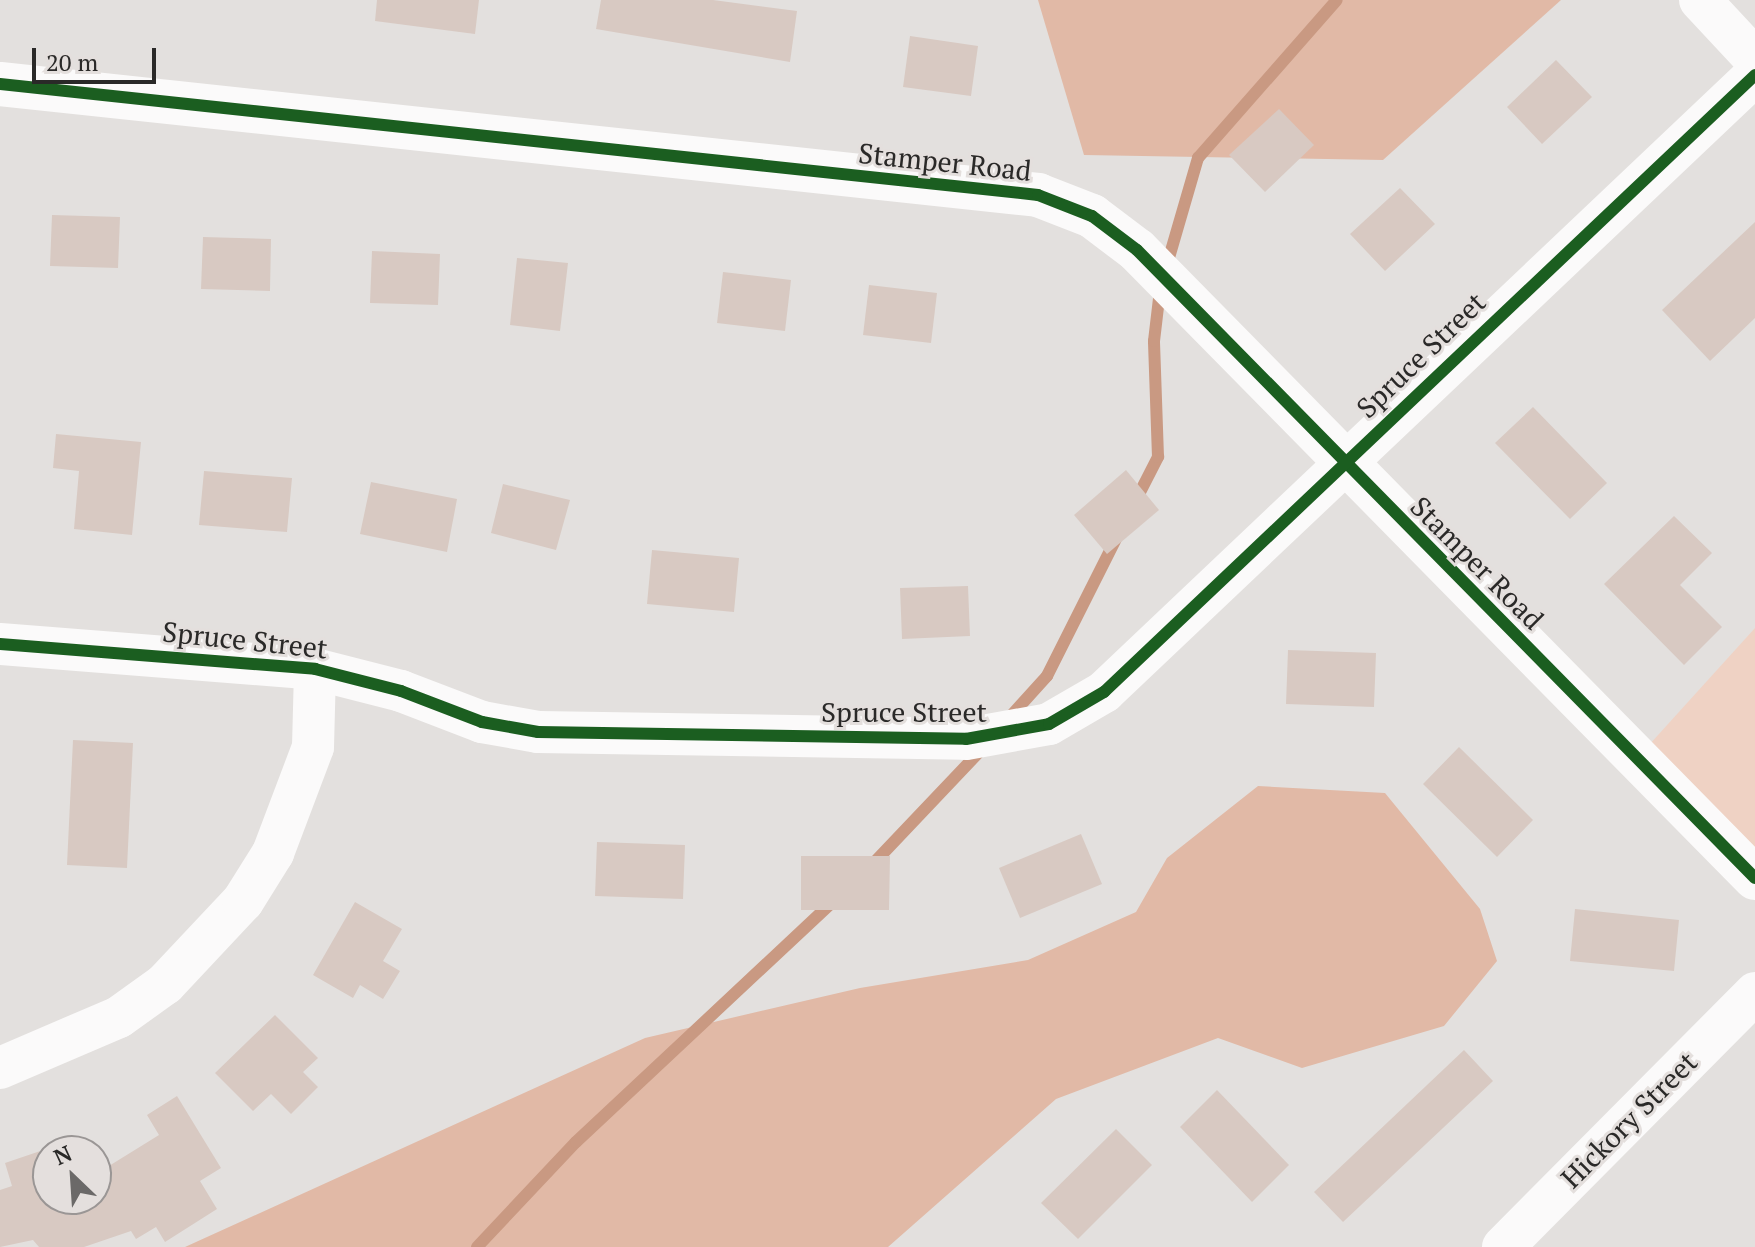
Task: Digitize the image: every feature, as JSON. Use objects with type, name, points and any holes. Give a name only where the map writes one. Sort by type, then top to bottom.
[{"type":"street","points":[[1700,0],[1755,59]]},
{"type":"street","name":"Spruce Street","points":[[0,644],[315,669],[401,691],[482,722],[538,732],[966,739],[1022,732],[1104,692],[1343,462],[1755,75]]},
{"type":"street","name":"Stamper Road","points":[[0,84],[1038,195],[1092,216],[1137,250],[1755,878]]},
{"type":"street","points":[[0,1068],[119,1017],[165,984],[243,901],[273,853],[305,775],[313,747],[315,669]]},
{"type":"street","name":"Hickory Street","points":[[1503,1247],[1755,993]]},
{"type":"shaded area","points":[[1038,0],[1561,0],[1383,160],[1084,155]]},
{"type":"shaded area","points":[[1755,628],[1755,848],[1649,745]]},
{"type":"shaded area","points":[[1258,786],[1385,793],[1480,909],[1497,961],[1444,1026],[1302,1068],[1218,1038],[1056,1099],[888,1247],[185,1247],[645,1038],[860,988],[1028,960],[1136,912],[1167,858]]},
{"type":"building","points":[[377,0],[479,0],[475,34],[375,21]]},
{"type":"building","points":[[601,0],[713,0],[797,11],[790,62],[596,29]]},
{"type":"building","points":[[910,36],[978,46],[971,96],[903,87]]},
{"type":"building","points":[[1556,60],[1592,97],[1542,144],[1507,107]]},
{"type":"building","points":[[1279,109],[1314,145],[1265,192],[1229,155]]},
{"type":"building","points":[[1400,188],[1435,224],[1385,271],[1350,234]]},
{"type":"building","points":[[52,215],[120,217],[118,268],[50,266]]},
{"type":"building","points":[[1755,222],[1755,318],[1710,361],[1662,310]]},
{"type":"building","points":[[203,237],[271,239],[270,291],[201,289]]},
{"type":"building","points":[[372,251],[440,254],[438,305],[370,303]]},
{"type":"building","points":[[517,258],[568,263],[560,331],[510,325]]},
{"type":"building","points":[[723,272],[791,280],[785,331],[717,323]]},
{"type":"building","points":[[869,285],[937,293],[931,343],[863,335]]},
{"type":"building","points":[[1533,407],[1607,483],[1570,519],[1495,443]]},
{"type":"building","points":[[56,434],[141,442],[132,535],[74,529],[79,471],[53,468]]},
{"type":"building","points":[[1126,470],[1159,510],[1107,554],[1074,515]]},
{"type":"building","points":[[204,471],[292,478],[287,532],[199,525]]},
{"type":"building","points":[[371,482],[457,499],[447,552],[360,534]]},
{"type":"building","points":[[503,484],[570,500],[556,550],[491,533]]},
{"type":"building","points":[[1674,516],[1712,553],[1680,585],[1722,627],[1684,665],[1604,584]]},
{"type":"building","points":[[652,550],[739,558],[734,612],[647,604]]},
{"type":"building","points":[[968,586],[970,636],[902,639],[900,588]]},
{"type":"building","points":[[1288,650],[1376,653],[1374,707],[1286,704]]},
{"type":"building","points":[[73,740],[133,743],[127,868],[67,865]]},
{"type":"building","points":[[1459,747],[1533,820],[1497,857],[1423,784]]},
{"type":"building","points":[[1081,834],[1102,884],[1020,918],[999,868]]},
{"type":"building","points":[[597,842],[685,845],[683,899],[595,896]]},
{"type":"building","points":[[801,856],[890,856],[889,910],[801,910]]},
{"type":"building","points":[[355,902],[402,929],[383,961],[400,971],[383,999],[360,985],[353,998],[313,975]]},
{"type":"building","points":[[1575,909],[1679,920],[1674,971],[1570,961]]},
{"type":"building","points":[[275,1015],[318,1058],[303,1072],[318,1087],[291,1114],[271,1094],[253,1111],[215,1073]]},
{"type":"building","points":[[1464,1050],[1493,1081],[1343,1222],[1314,1192]]},
{"type":"building","points":[[1217,1090],[1289,1165],[1252,1202],[1180,1127]]},
{"type":"building","points":[[177,1096],[221,1168],[200,1181],[217,1209],[165,1242],[156,1227],[136,1239],[131,1231],[84,1247],[39,1247],[33,1240],[0,1247],[0,1190],[12,1186],[5,1163],[32,1154],[32,1215],[112,1215],[112,1164],[159,1135],[147,1115]]},
{"type":"building","points":[[1116,1129],[1152,1165],[1078,1239],[1041,1203]]},
{"type":"waterway","points":[[1166,268],[1198,158],[1337,0]]},
{"type":"waterway","points":[[1135,502],[1158,457],[1154,341],[1160,290]]},
{"type":"waterway","points":[[1009,718],[1047,676],[1116,539]]},
{"type":"waterway","points":[[870,867],[984,747]]},
{"type":"waterway","points":[[477,1247],[576,1142],[836,899]]},
{"type":"cycle path","points":[[0,644],[315,669],[401,691],[482,722],[538,732],[966,739],[1049,724],[1104,692],[1755,75]]},
{"type":"cycle path","points":[[0,84],[1038,195],[1092,216],[1137,250],[1755,878]]}]
